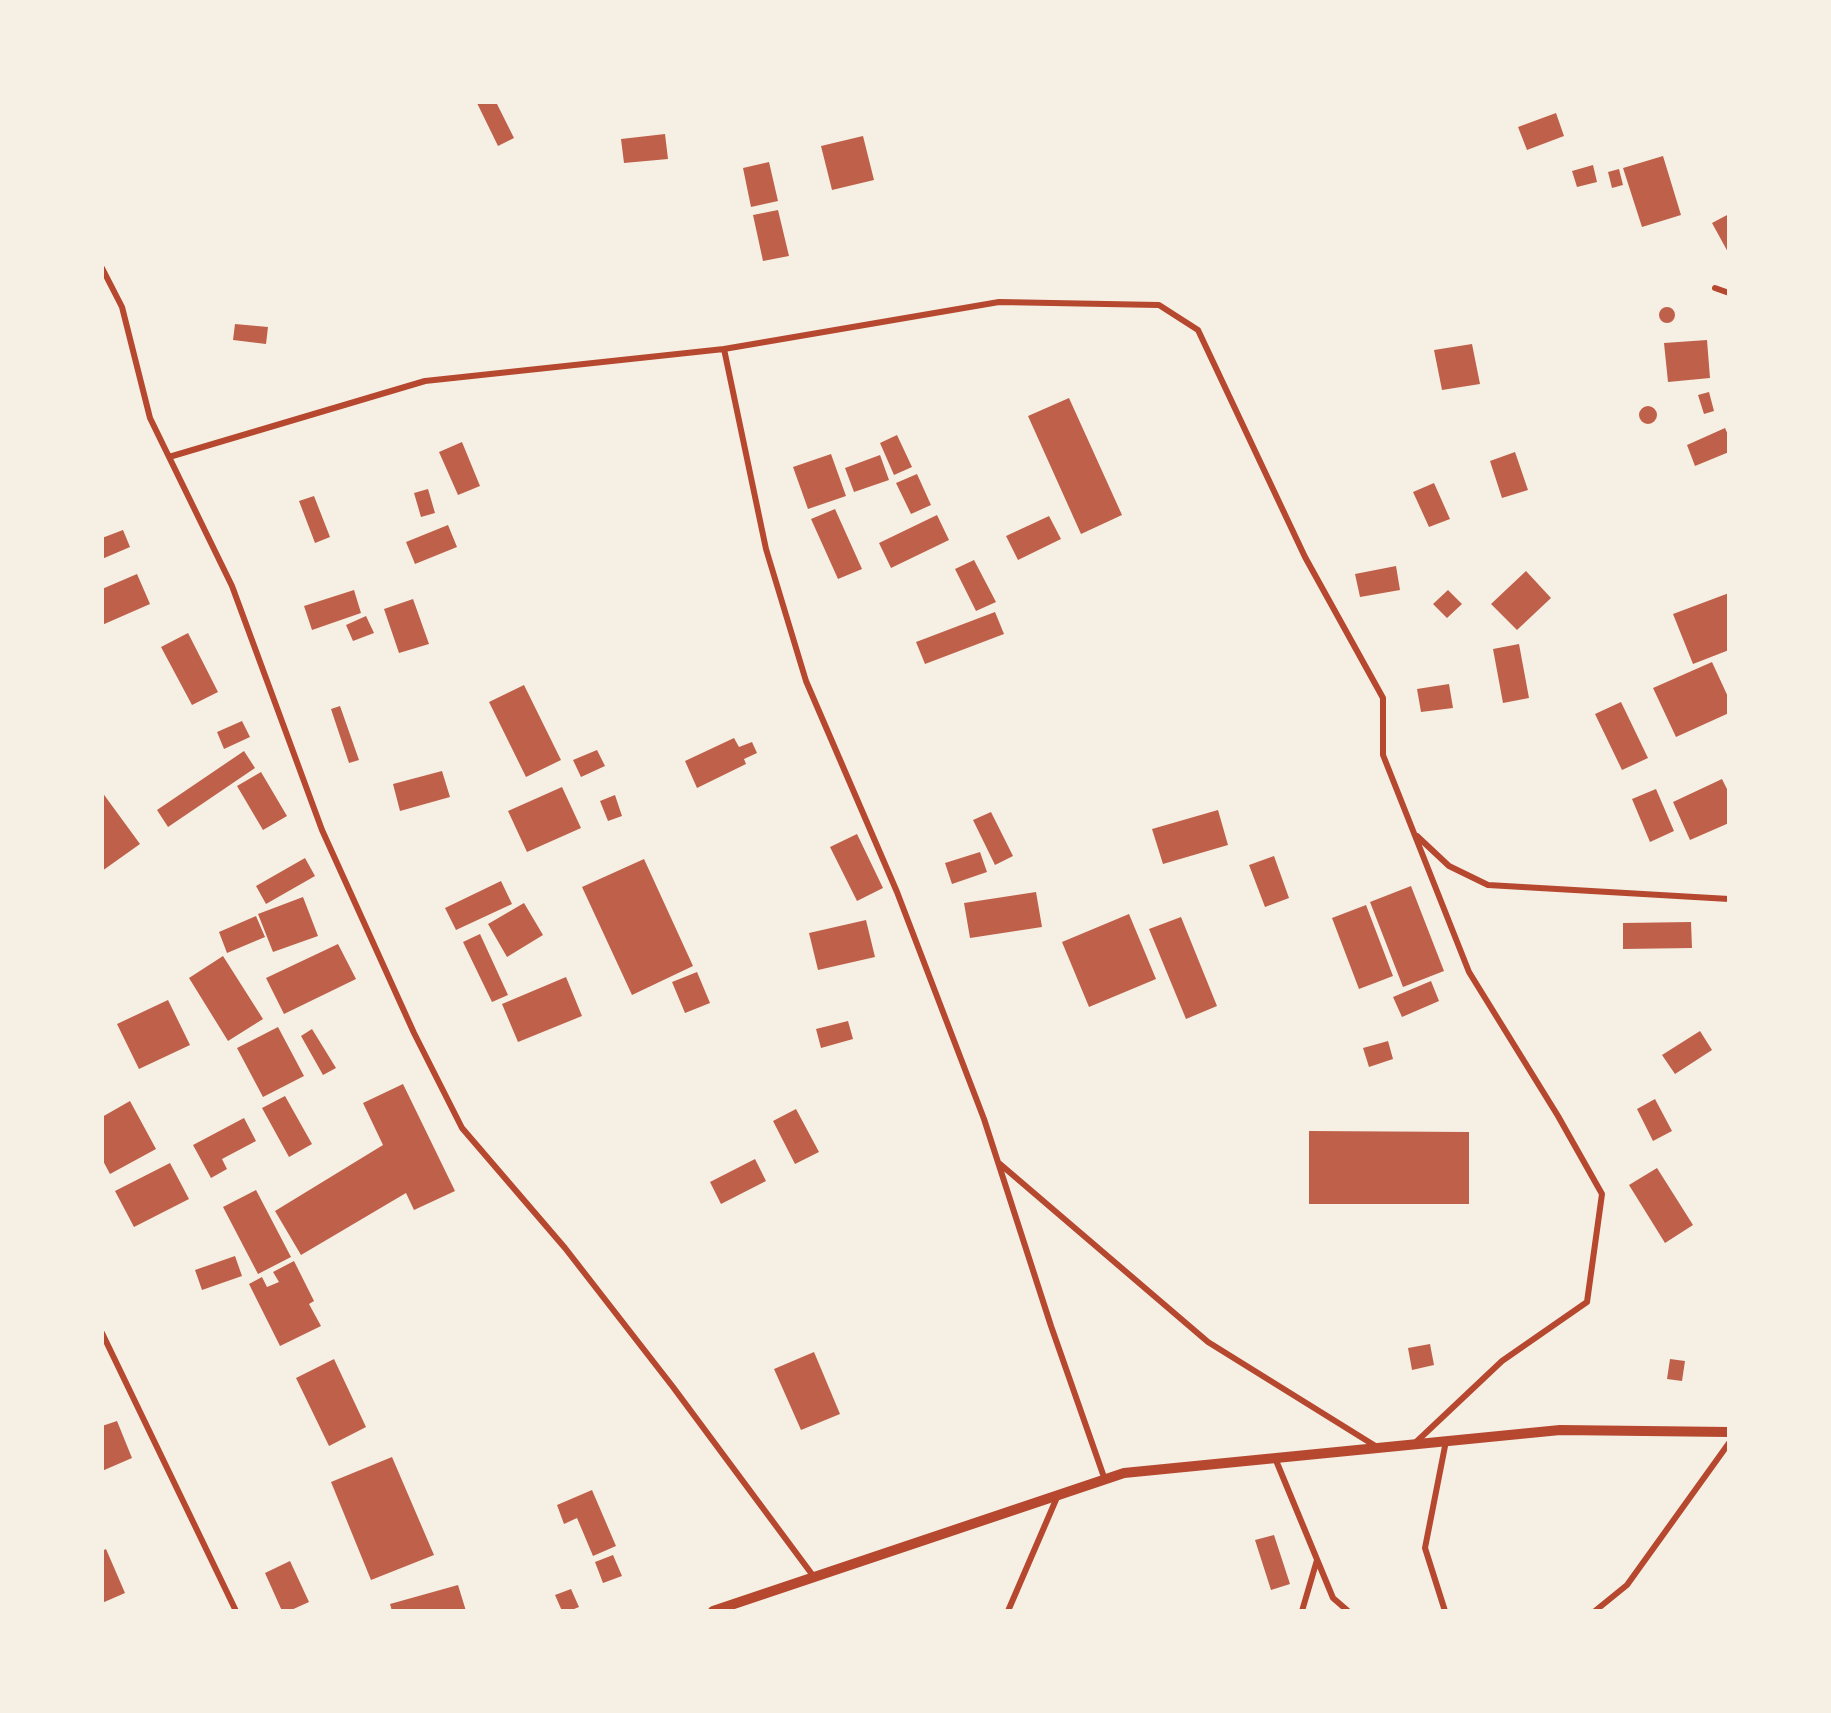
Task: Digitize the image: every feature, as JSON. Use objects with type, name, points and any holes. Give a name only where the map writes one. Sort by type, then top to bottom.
[{"type":"street","points":[[102,268],[122,307],[150,418],[232,586],[322,830],[414,1033],[462,1128],[579,1267],[673,1387],[814,1577]]},
{"type":"street","points":[[1715,288],[1729,294]]},
{"type":"street","points":[[169,457],[425,381],[724,350],[999,302],[1159,305],[1197,330],[1305,557],[1383,698],[1383,755],[1469,972],[1558,1116],[1602,1194],[1587,1302],[1502,1361],[1414,1445]]},
{"type":"street","points":[[724,350],[766,549],[806,681],[897,892],[984,1119],[1051,1326],[1105,1480]]},
{"type":"street","points":[[1414,833],[1449,866],[1488,885],[1729,900]]},
{"type":"street","points":[[998,1162],[1208,1342],[1377,1448]]},
{"type":"street","points":[[102,1333],[236,1611]]},
{"type":"street","points":[[713,1611],[1124,1473],[1560,1430],[1729,1432]]},
{"type":"street","points":[[1445,1611],[1425,1548],[1446,1441]]},
{"type":"street","points":[[1595,1611],[1627,1585],[1729,1443]]},
{"type":"street","points":[[1275,1458],[1333,1598],[1348,1611]]},
{"type":"street","points":[[1008,1611],[1058,1495]]},
{"type":"street","points":[[1302,1611],[1317,1559]]},
{"type":"building","points":[[496,102],[514,138],[498,146],[477,103]]},
{"type":"building","points":[[1556,113],[1564,136],[1527,150],[1518,127]]},
{"type":"building","points":[[665,134],[668,159],[624,163],[621,139]]},
{"type":"building","points":[[863,136],[874,180],[832,190],[821,146]]},
{"type":"building","points":[[1663,156],[1681,215],[1642,227],[1623,168]]},
{"type":"building","points":[[769,162],[778,201],[751,207],[743,168]]},
{"type":"building","points":[[1593,165],[1597,182],[1577,187],[1572,171]]},
{"type":"building","points":[[1619,169],[1623,185],[1612,188],[1608,172]]},
{"type":"building","points":[[778,210],[789,256],[763,261],[753,215]]},
{"type":"building","points":[[1729,214],[1729,254],[1712,223]]},
{"type":"building","points":[[1667,307],[1675,315],[1667,323],[1659,315]]},
{"type":"building","points":[[235,324],[268,327],[266,344],[233,340]]},
{"type":"building","points":[[1707,340],[1710,378],[1668,382],[1664,343]]},
{"type":"building","points":[[1472,344],[1480,384],[1442,390],[1434,350]]},
{"type":"building","points":[[1709,392],[1714,411],[1704,414],[1698,395]]},
{"type":"building","points":[[1069,398],[1122,515],[1081,534],[1028,416]]},
{"type":"building","points":[[1648,406],[1654,409],[1657,415],[1654,421],[1648,424],[1642,421],[1639,415],[1642,409]]},
{"type":"building","points":[[1725,428],[1729,437],[1729,452],[1695,466],[1687,445]]},
{"type":"building","points":[[897,435],[912,467],[894,475],[880,443]]},
{"type":"building","points":[[462,442],[480,486],[458,495],[439,452]]},
{"type":"building","points":[[1515,452],[1528,490],[1502,498],[1490,461]]},
{"type":"building","points":[[831,454],[846,496],[808,509],[793,467]]},
{"type":"building","points":[[880,455],[889,480],[854,492],[845,468]]},
{"type":"building","points":[[917,474],[931,505],[911,514],[896,483]]},
{"type":"building","points":[[1434,483],[1450,519],[1429,527],[1413,492]]},
{"type":"building","points":[[428,489],[435,513],[421,517],[414,493]]},
{"type":"building","points":[[314,496],[330,537],[315,543],[299,501]]},
{"type":"building","points":[[835,509],[862,569],[838,579],[811,519]]},
{"type":"building","points":[[937,515],[949,540],[891,568],[879,543]]},
{"type":"building","points":[[1049,516],[1061,539],[1018,560],[1006,536]]},
{"type":"building","points":[[448,525],[457,547],[415,564],[406,542]]},
{"type":"building","points":[[123,530],[130,547],[102,559],[102,538]]},
{"type":"building","points":[[974,560],[996,602],[976,611],[955,569]]},
{"type":"building","points":[[1396,566],[1400,590],[1360,597],[1355,574]]},
{"type":"building","points":[[1526,571],[1551,598],[1517,630],[1491,604]]},
{"type":"building","points":[[137,574],[150,604],[102,625],[102,589]]},
{"type":"building","points":[[354,590],[361,613],[312,630],[304,606]]},
{"type":"building","points":[[1448,590],[1462,604],[1447,618],[1433,604]]},
{"type":"building","points":[[1729,593],[1729,650],[1693,664],[1673,614]]},
{"type":"building","points":[[413,599],[429,644],[399,653],[384,609]]},
{"type":"building","points":[[995,612],[1004,634],[925,664],[916,642]]},
{"type":"building","points":[[366,616],[374,633],[353,641],[346,625]]},
{"type":"building","points":[[188,633],[218,692],[192,705],[161,647]]},
{"type":"building","points":[[1519,644],[1529,698],[1503,703],[1493,649]]},
{"type":"building","points":[[1712,662],[1729,699],[1729,713],[1676,737],[1653,688]]},
{"type":"building","points":[[1449,684],[1453,708],[1421,712],[1417,689]]},
{"type":"building","points":[[524,685],[561,760],[526,777],[489,702]]},
{"type":"building","points":[[1621,702],[1648,758],[1622,770],[1595,714]]},
{"type":"building","points":[[340,706],[359,760],[349,763],[331,709]]},
{"type":"building","points":[[242,721],[250,737],[224,749],[217,732]]},
{"type":"building","points":[[734,738],[739,747],[752,742],[757,753],[744,759],[746,764],[697,788],[685,761]]},
{"type":"building","points":[[597,750],[605,766],[581,777],[573,760]]},
{"type":"building","points":[[244,751],[255,768],[168,827],[157,810]]},
{"type":"building","points":[[442,771],[450,797],[400,811],[393,784]]},
{"type":"building","points":[[261,772],[287,816],[263,830],[237,786]]},
{"type":"building","points":[[1722,779],[1729,793],[1729,823],[1690,840],[1673,802]]},
{"type":"building","points":[[562,787],[581,828],[527,852],[508,811]]},
{"type":"building","points":[[1656,789],[1674,831],[1650,842],[1632,799]]},
{"type":"building","points":[[102,792],[140,844],[102,871]]},
{"type":"building","points":[[615,795],[622,816],[608,821],[600,801]]},
{"type":"building","points":[[1218,810],[1228,845],[1163,864],[1152,829]]},
{"type":"building","points":[[991,812],[1013,856],[995,865],[973,820]]},
{"type":"building","points":[[857,834],[883,888],[857,901],[830,847]]},
{"type":"building","points":[[980,852],[987,872],[952,884],[945,863]]},
{"type":"building","points":[[1274,856],[1289,898],[1265,907],[1249,865]]},
{"type":"building","points":[[305,858],[315,876],[266,904],[256,886]]},
{"type":"building","points":[[644,859],[693,966],[632,995],[582,887]]},
{"type":"building","points":[[501,881],[512,904],[456,930],[445,908]]},
{"type":"building","points":[[1411,886],[1444,971],[1403,987],[1370,902]]},
{"type":"building","points":[[1036,892],[1042,927],[970,938],[964,903]]},
{"type":"building","points":[[303,897],[318,936],[273,952],[258,914]]},
{"type":"building","points":[[524,903],[543,935],[507,957],[488,924]]},
{"type":"building","points":[[1366,905],[1393,976],[1359,989],[1332,918]]},
{"type":"building","points":[[1129,914],[1156,979],[1089,1007],[1062,942]]},
{"type":"building","points":[[256,916],[265,937],[227,953],[219,932]]},
{"type":"building","points":[[1181,917],[1217,1006],[1186,1019],[1149,929]]},
{"type":"building","points":[[866,920],[875,957],[818,970],[809,933]]},
{"type":"building","points":[[1691,922],[1692,948],[1623,949],[1623,923]]},
{"type":"building","points":[[480,934],[508,995],[492,1002],[463,942]]},
{"type":"building","points":[[338,944],[356,979],[284,1014],[266,978]]},
{"type":"building","points":[[223,956],[263,1019],[228,1041],[189,978]]},
{"type":"building","points":[[697,972],[710,1003],[685,1013],[672,982]]},
{"type":"building","points":[[566,977],[582,1016],[518,1042],[502,1004]]},
{"type":"building","points":[[1431,981],[1439,1001],[1402,1017],[1393,997]]},
{"type":"building","points":[[168,1000],[190,1045],[139,1069],[117,1024]]},
{"type":"building","points":[[848,1021],[853,1039],[821,1048],[816,1029]]},
{"type":"building","points":[[278,1027],[304,1076],[263,1097],[237,1048]]},
{"type":"building","points":[[312,1029],[336,1068],[323,1075],[301,1036]]},
{"type":"building","points":[[1700,1031],[1712,1050],[1675,1074],[1662,1055]]},
{"type":"building","points":[[1388,1041],[1393,1059],[1369,1067],[1363,1048]]},
{"type":"building","points":[[403,1084],[455,1191],[414,1210],[406,1193],[301,1255],[275,1211],[383,1145],[363,1103]]},
{"type":"building","points":[[285,1096],[312,1144],[289,1157],[262,1108]]},
{"type":"building","points":[[1655,1099],[1672,1131],[1653,1141],[1637,1109]]},
{"type":"building","points":[[130,1101],[156,1149],[110,1174],[102,1159],[102,1117]]},
{"type":"building","points":[[796,1109],[819,1152],[795,1164],[773,1121]]},
{"type":"building","points":[[244,1118],[256,1141],[222,1159],[227,1169],[211,1178],[193,1145]]},
{"type":"building","points":[[1309,1131],[1469,1132],[1469,1204],[1309,1204]]},
{"type":"building","points":[[755,1159],[766,1181],[721,1204],[710,1182]]},
{"type":"building","points":[[170,1163],[189,1199],[134,1227],[115,1191]]},
{"type":"building","points":[[1657,1168],[1693,1225],[1665,1243],[1629,1185]]},
{"type":"building","points":[[256,1190],[291,1257],[258,1274],[223,1207]]},
{"type":"building","points":[[235,1256],[242,1276],[202,1290],[195,1270]]},
{"type":"building","points":[[294,1261],[314,1301],[309,1304],[321,1326],[280,1346],[249,1284],[262,1277],[267,1287],[279,1282],[273,1272]]},
{"type":"building","points":[[1430,1344],[1434,1365],[1412,1370],[1408,1348]]},
{"type":"building","points":[[814,1352],[840,1414],[801,1430],[774,1369]]},
{"type":"building","points":[[334,1359],[366,1427],[329,1446],[296,1378]]},
{"type":"building","points":[[1670,1359],[1685,1361],[1682,1381],[1667,1379]]},
{"type":"building","points":[[117,1421],[132,1458],[102,1471],[102,1426]]},
{"type":"building","points":[[392,1457],[434,1555],[371,1580],[331,1482]]},
{"type":"building","points":[[592,1490],[616,1546],[593,1556],[577,1518],[564,1524],[557,1505]]},
{"type":"building","points":[[1274,1535],[1290,1584],[1271,1590],[1255,1540]]},
{"type":"building","points":[[106,1549],[125,1593],[102,1603],[102,1551]]},
{"type":"building","points":[[613,1555],[622,1576],[603,1583],[595,1562]]},
{"type":"building","points":[[290,1561],[309,1602],[289,1611],[282,1611],[265,1573]]},
{"type":"building","points":[[458,1585],[466,1611],[392,1611],[390,1604]]},
{"type":"building","points":[[571,1589],[579,1607],[562,1611],[555,1595]]}]
